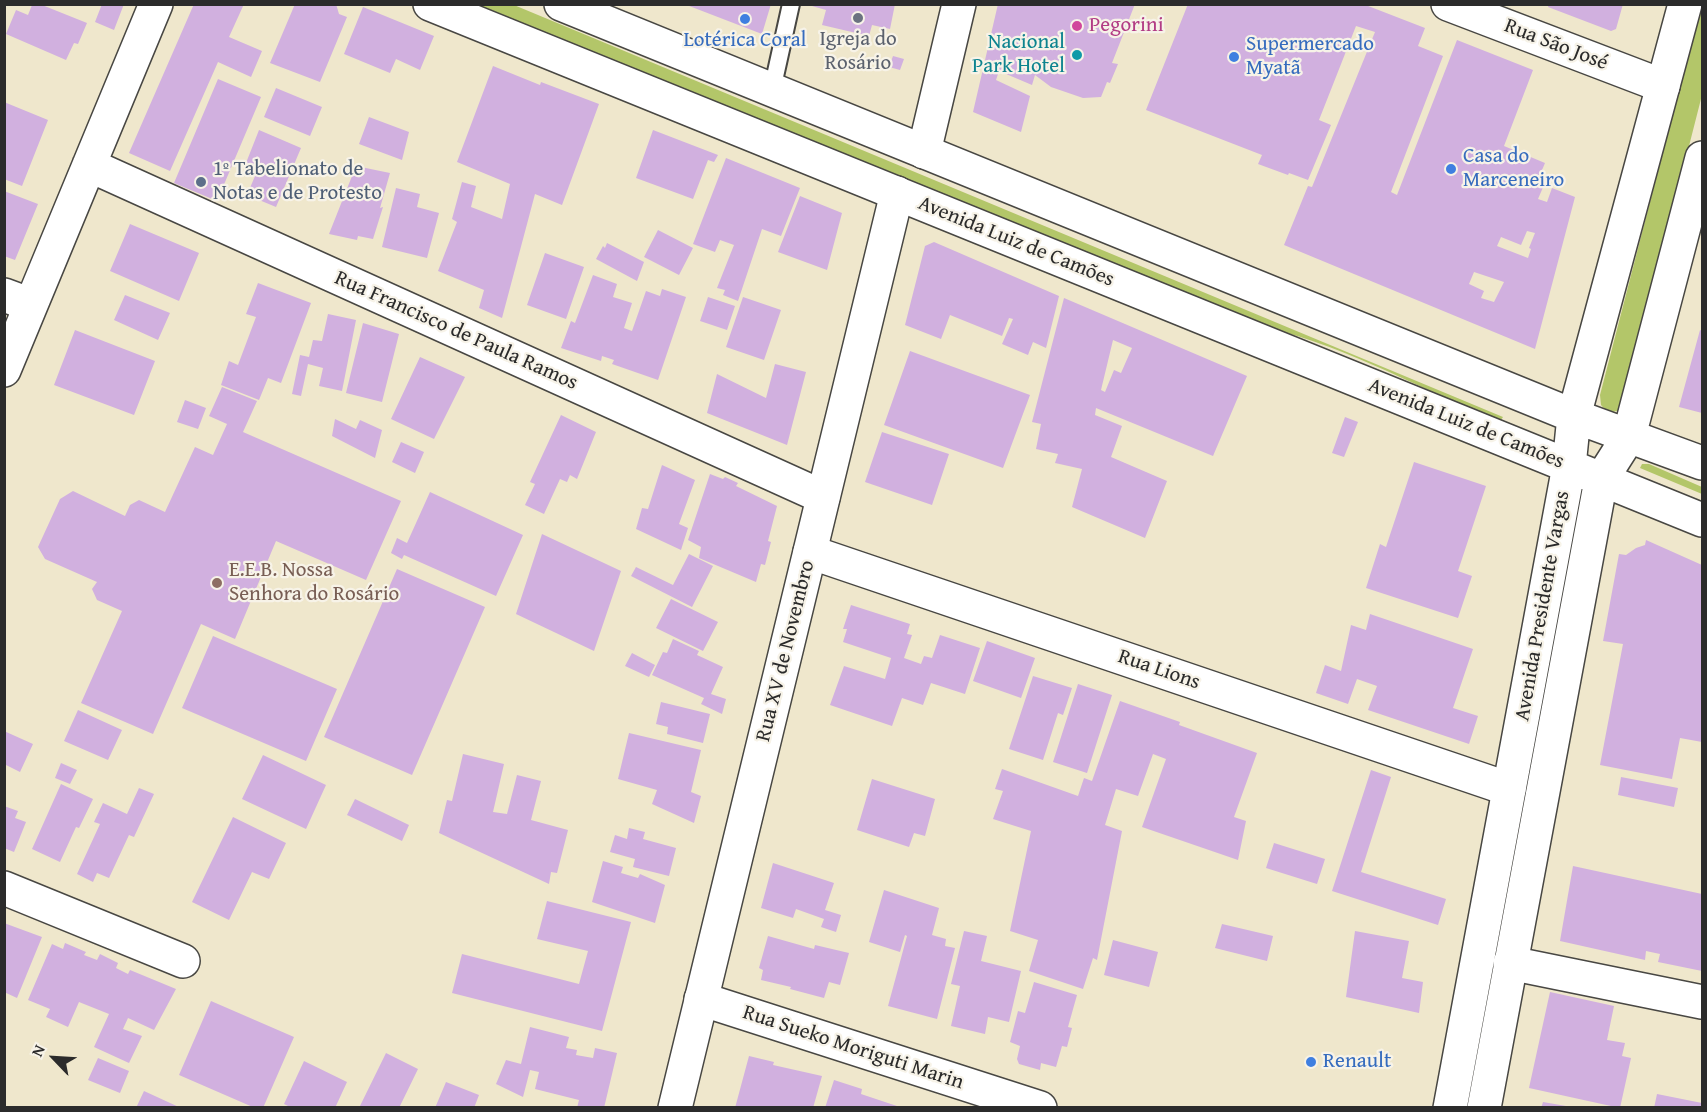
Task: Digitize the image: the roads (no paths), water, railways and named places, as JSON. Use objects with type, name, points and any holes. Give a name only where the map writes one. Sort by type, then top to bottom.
[{"type":"main road","points":[[4,370],[18,300],[89,165],[156,4]]},
{"type":"main road","name":"Avenida Luiz de Camões","points":[[430,4],[1702,520]]},
{"type":"main road","points":[[561,4],[1574,416],[1702,463]]},
{"type":"main road","points":[[924,152],[959,4]]},
{"type":"main road","name":"Rua São José","points":[[1448,4],[1663,86]]},
{"type":"main road","name":"Avenida Presidente Vargas","points":[[1450,1107],[1569,466],[1574,416],[1685,4]]},
{"type":"main road","name":"Avenida Presidente Vargas","points":[[1484,1107],[1602,480],[1629,436],[1702,158]]},
{"type":"main road","name":"Rua Francisco de Paula Ramos","points":[[89,165],[823,497]]},
{"type":"main road","name":"Rua XV de Novembro","points":[[675,1107],[897,194]]},
{"type":"main road","name":"Rua Lions","points":[[810,552],[1509,789]]},
{"type":"main road","points":[[4,888],[183,961]]},
{"type":"main road","points":[[1510,963],[1702,1002]]},
{"type":"main road","name":"Rua Sueko Moriguti Marin","points":[[701,999],[1040,1107]]},
{"type":"lane","points":[[772,90],[791,4]]},
{"type":"place","name":"Igreja do Rosário","points":[[858,18]]},
{"type":"place","name":"Lotérica Coral","points":[[745,19]]},
{"type":"place","name":"Pegorini","points":[[1077,26]]},
{"type":"place","name":"Nacional Park Hotel","points":[[1077,55]]},
{"type":"place","name":"Supermercado Myatã","points":[[1234,57]]},
{"type":"place","name":"Casa do Marceneiro","points":[[1451,169]]},
{"type":"place","name":"1º Tabelionato de Notas e de Protesto","points":[[201,182]]},
{"type":"place","name":"E.E.B. Nossa Senhora do Rosário","points":[[217,583]]},
{"type":"place","name":"Renault","points":[[1311,1062]]}]
